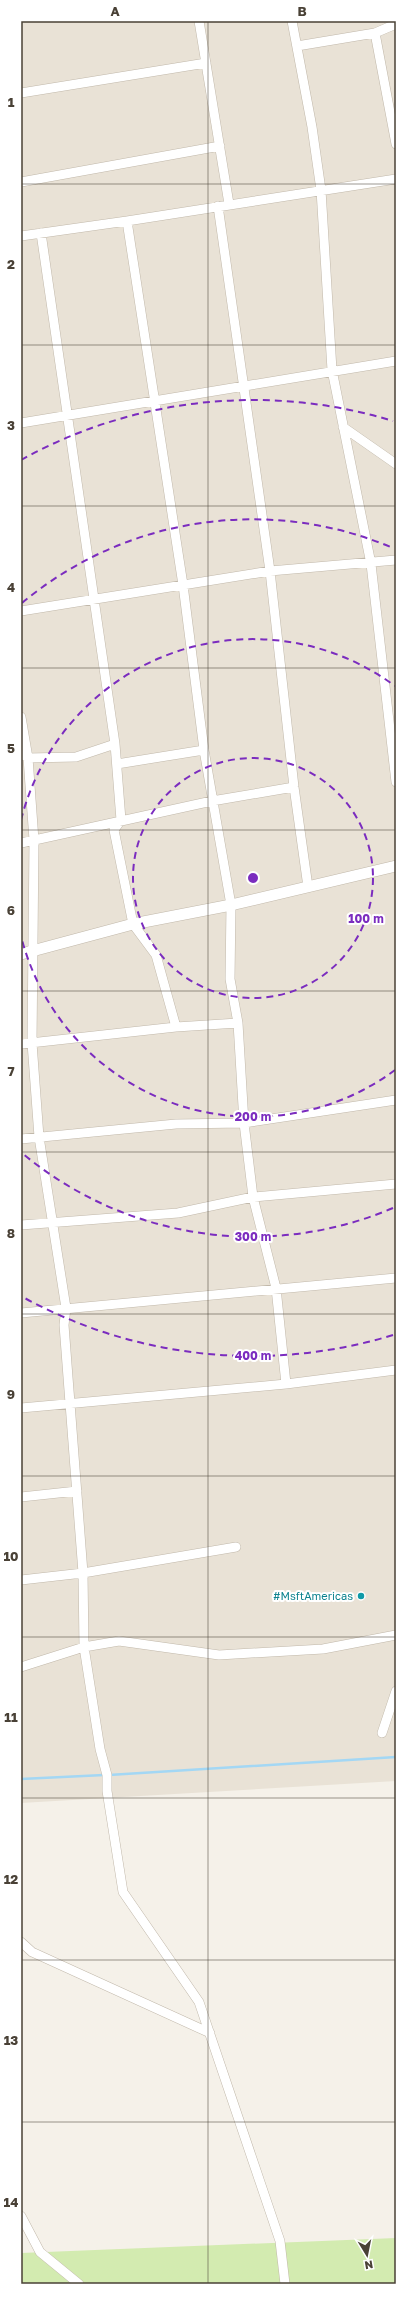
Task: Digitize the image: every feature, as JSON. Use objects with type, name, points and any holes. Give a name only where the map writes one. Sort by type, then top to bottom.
[{"type":"street","points":[[199,21],[229,204]]},
{"type":"street","points":[[292,21],[312,127],[321,190],[332,370],[371,564],[395,754],[396,782]]},
{"type":"street","points":[[297,46],[375,33],[396,24]]},
{"type":"street","points":[[375,33],[396,144]]},
{"type":"street","points":[[21,94],[206,63]]},
{"type":"street","points":[[21,182],[220,146]]},
{"type":"street","points":[[21,236],[396,179]]},
{"type":"street","points":[[218,206],[270,571],[294,787],[308,887]]},
{"type":"street","points":[[127,221],[183,585],[204,750],[231,905],[230,979],[238,1023],[244,1122],[253,1197],[276,1288],[286,1384]]},
{"type":"street","points":[[41,233],[66,415],[115,744],[122,820],[114,830],[134,924],[156,955],[176,1027]]},
{"type":"street","points":[[21,423],[332,370],[396,362]]},
{"type":"street","points":[[343,427],[396,464]]},
{"type":"street","points":[[21,611],[270,571],[371,564],[396,560]]},
{"type":"street","points":[[21,717],[34,840],[32,1043],[39,1137],[66,1308],[64,1325],[83,1573],[84,1647],[100,1749],[107,1775],[107,1791],[123,1892],[199,2002],[280,2241],[285,2284]]},
{"type":"street","points":[[24,756],[76,757],[115,744]]},
{"type":"street","points":[[117,764],[204,750]]},
{"type":"street","points":[[21,843],[212,801],[294,787]]},
{"type":"street","points":[[21,954],[134,924],[231,905],[396,866]]},
{"type":"street","points":[[21,1044],[176,1027],[238,1023]]},
{"type":"street","points":[[21,1139],[176,1124],[244,1122],[396,1100]]},
{"type":"street","points":[[21,1225],[52,1224],[178,1213],[253,1197],[396,1184]]},
{"type":"street","points":[[21,1313],[396,1278]]},
{"type":"street","points":[[21,1408],[286,1384],[396,1370]]},
{"type":"street","points":[[21,1496],[77,1491]]},
{"type":"street","points":[[21,1580],[83,1573],[236,1547]]},
{"type":"street","points":[[21,1667],[84,1647],[119,1641],[219,1655],[323,1650],[396,1635]]},
{"type":"street","points":[[382,1733],[396,1692]]},
{"type":"street","points":[[21,1942],[32,1952],[210,2033]]},
{"type":"street","points":[[21,2216],[40,2252],[79,2284]]},
{"type":"shaded area","points":[[21,21],[396,21],[396,1781],[21,1803]]},
{"type":"green space","points":[[396,2238],[396,2284],[21,2284],[21,2253]]},
{"type":"waterway","points":[[109,1775],[396,1757]]},
{"type":"waterway","points":[[21,1779],[104,1775]]},
{"type":"place","name":"#MsftAmericas","points":[[361,1596]]}]
